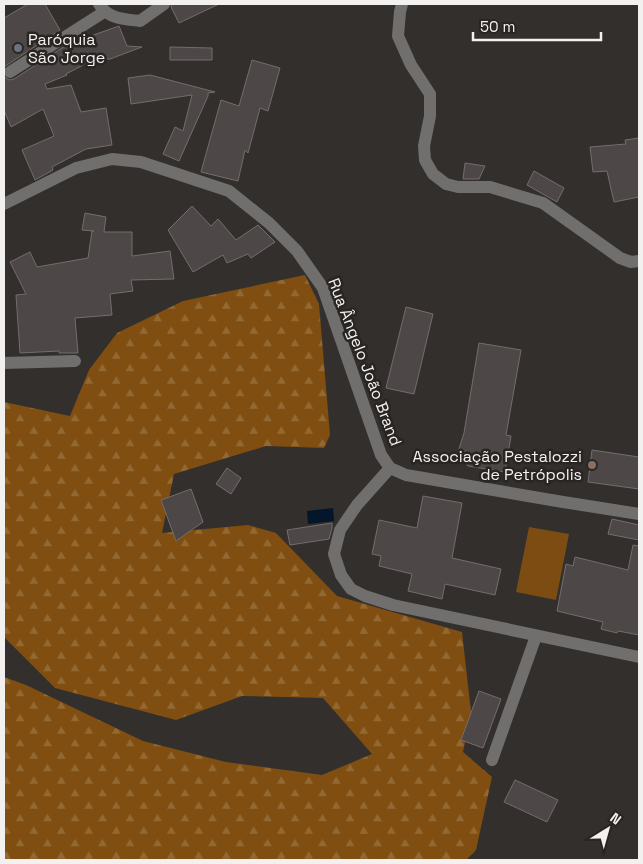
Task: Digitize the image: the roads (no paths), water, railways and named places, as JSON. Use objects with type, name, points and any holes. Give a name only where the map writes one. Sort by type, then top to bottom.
[{"type":"street","points":[[10,72],[102,8],[121,19],[140,21],[164,4]]},
{"type":"street","points":[[402,4],[398,36],[411,65],[430,94],[430,116],[424,146],[425,160],[433,174],[446,184],[458,187],[490,187],[543,203],[620,258],[631,262],[639,261]]},
{"type":"street","name":"Rua Ângelo João Brand","points":[[4,204],[76,168],[112,159],[141,162],[229,191],[269,224],[297,251],[323,288],[381,454],[390,468],[357,505],[340,530],[334,554],[341,575],[350,589],[393,605],[639,657]]},
{"type":"street","points":[[4,364],[76,361]]},
{"type":"street","points":[[390,468],[406,475],[639,514]]},
{"type":"street","points":[[492,760],[536,636]]},
{"type":"water","points":[[333,508],[334,521],[308,524],[307,511]]},
{"type":"place","name":"Paróquia São Jorge","points":[[18,48]]},
{"type":"place","name":"Associação Pestalozzi de Petrópolis","points":[[592,465]]}]
